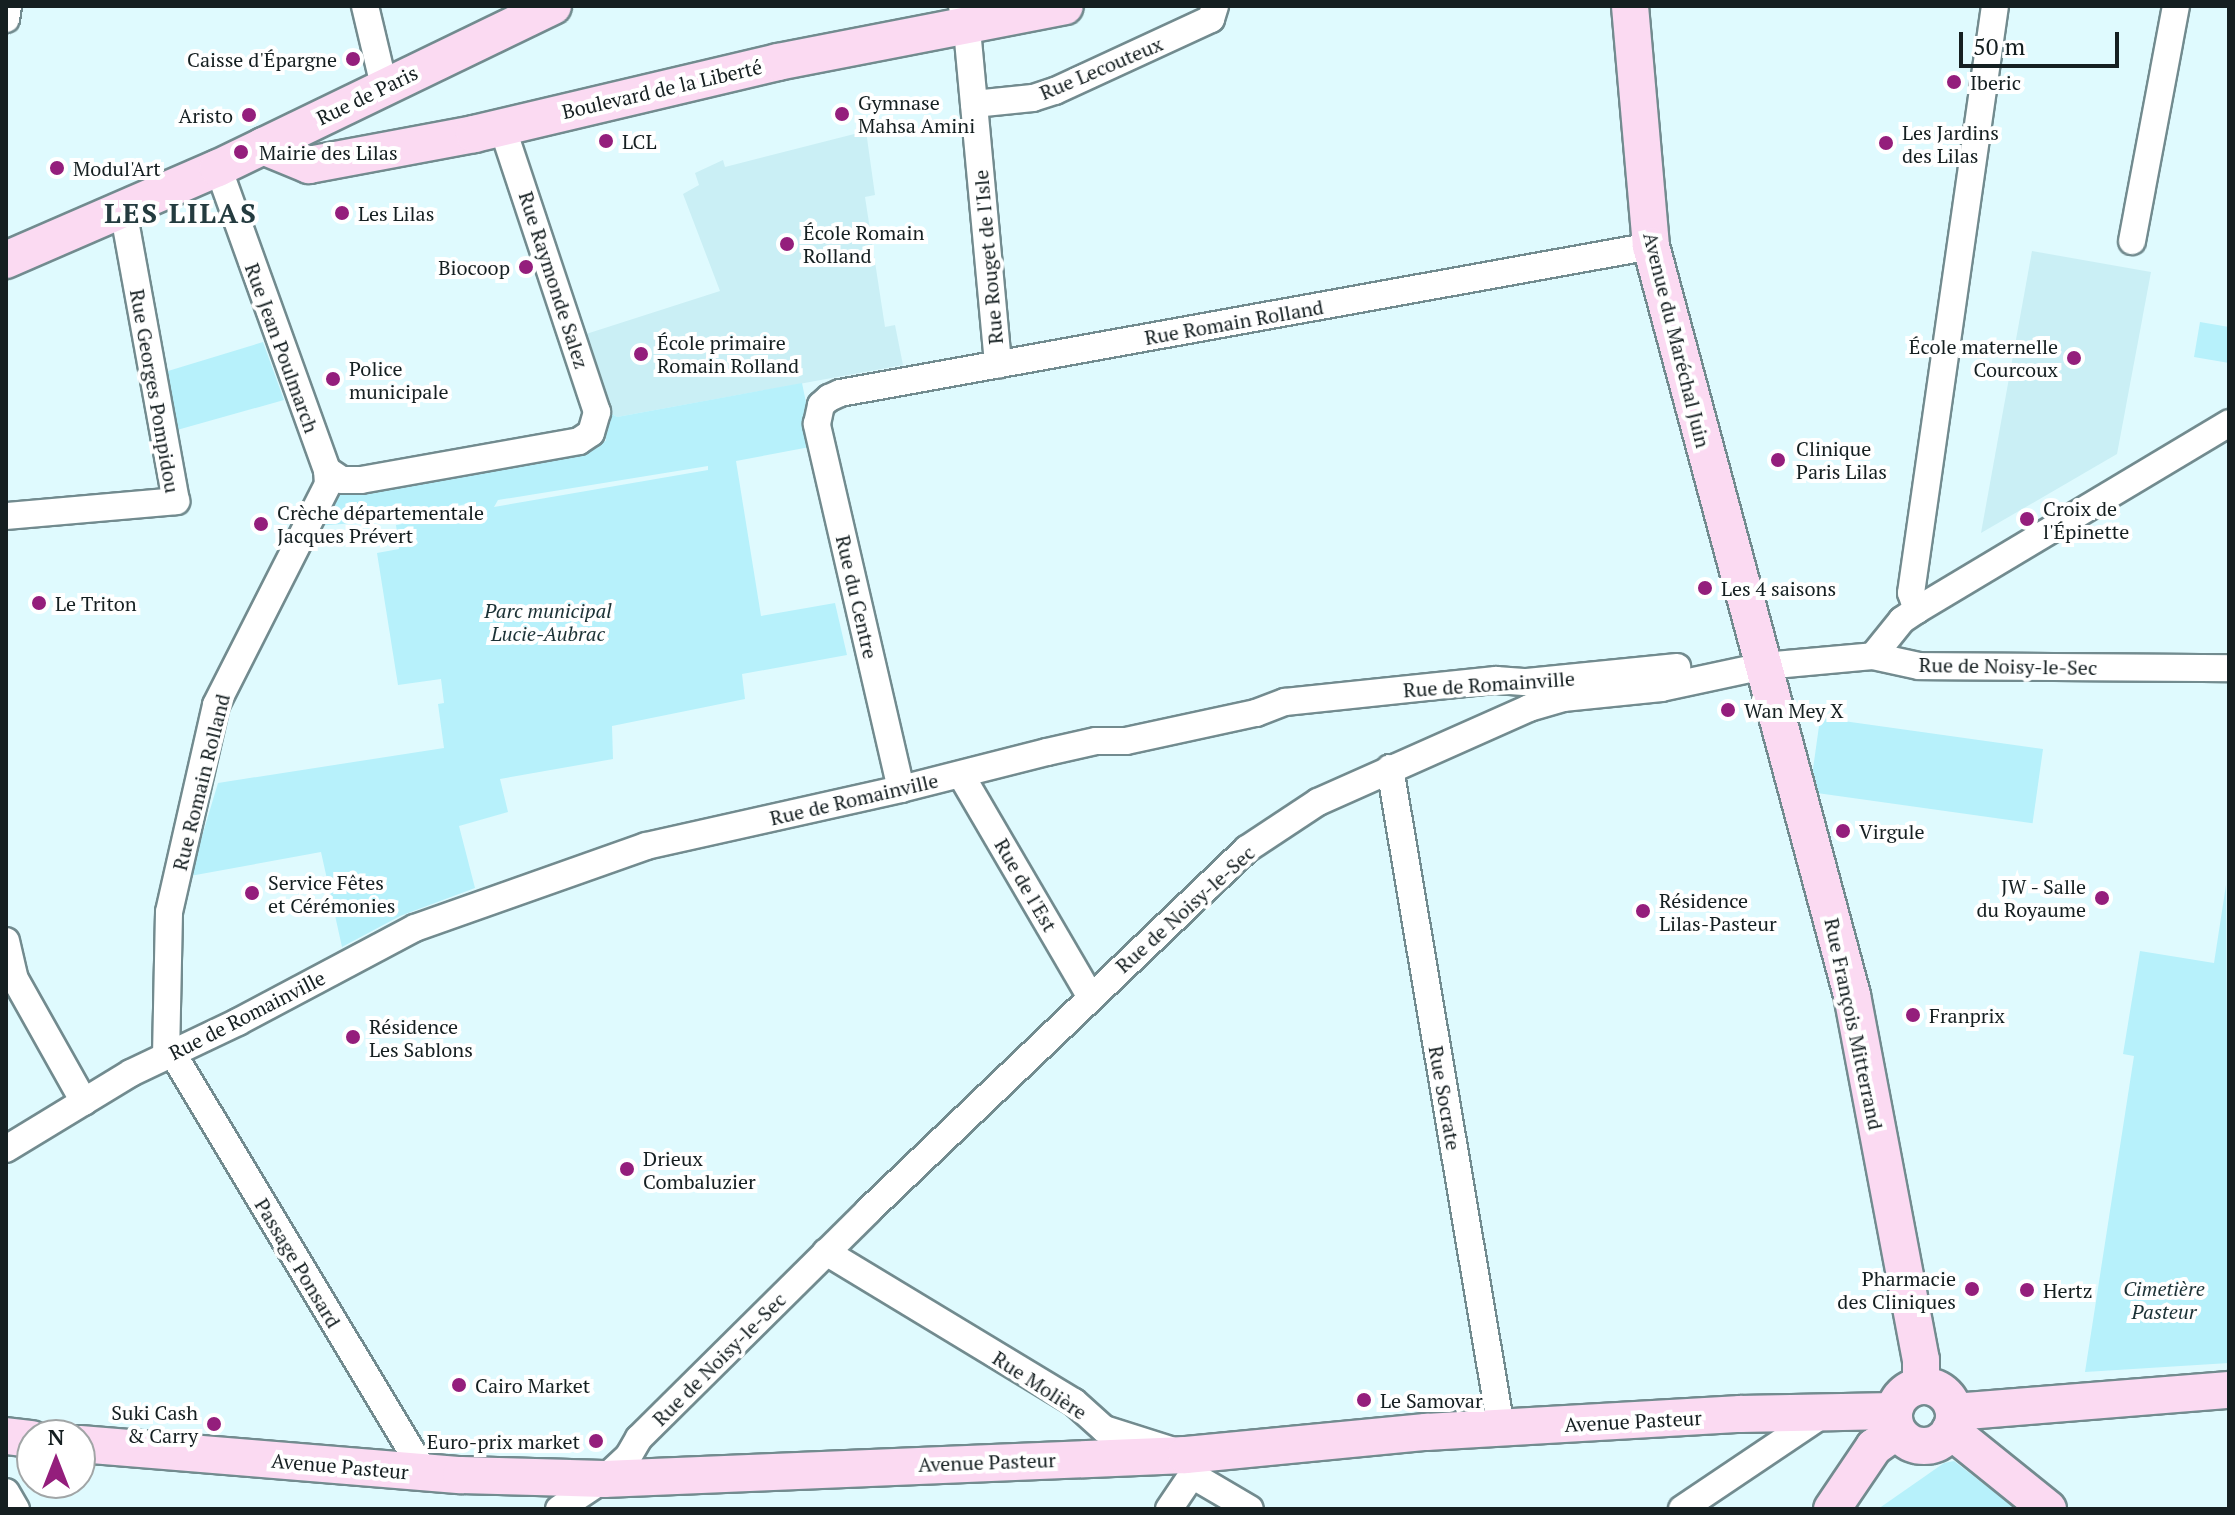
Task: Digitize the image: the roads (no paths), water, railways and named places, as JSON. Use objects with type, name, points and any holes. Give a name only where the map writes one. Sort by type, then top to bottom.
[{"type":"main road","name":"Rue de Paris","points":[[6,260],[218,168],[553,6]]},
{"type":"main road","name":"Boulevard de la Liberté","points":[[263,146],[309,165],[502,127],[964,16],[1065,6]]},
{"type":"main road","name":"Avenue du Maréchal Juin","points":[[1630,6],[1651,246],[1764,666]]},
{"type":"main road","name":"Rue François Mitterrand","points":[[1764,666],[1852,995],[1921,1360],[1921,1386]]},
{"type":"main road","points":[[1832,1509],[1895,1421],[1902,1394],[1921,1386],[1945,1395],[1952,1421],[2048,1509]]},
{"type":"main road","points":[[1952,1421],[2229,1390]]},
{"type":"main road","name":"Avenue Pasteur","points":[[96,1445],[424,1472],[604,1479],[1189,1465],[1426,1432],[1826,1412],[1895,1421]]},
{"type":"main road","points":[[1895,1421],[1909,1443],[1928,1446],[1945,1438],[1952,1421]]},
{"type":"street","points":[[6,19],[8,6]]},
{"type":"street","points":[[365,6],[384,86]]},
{"type":"street","points":[[1917,610],[1911,593],[1995,6]]},
{"type":"street","points":[[2132,241],[2176,6]]},
{"type":"street","name":"Rue Lecouteux","points":[[974,104],[1033,98],[1055,91],[1213,13]]},
{"type":"street","name":"Rue Rouget de l'Isle","points":[[964,16],[998,365]]},
{"type":"street","name":"Rue Raymonde Salez","points":[[327,477],[361,480],[579,441],[591,433],[597,412],[502,127]]},
{"type":"street","name":"Rue Jean Poulmarch","points":[[218,168],[327,477]]},
{"type":"street","name":"Rue Georges Pompidou","points":[[6,516],[176,501],[123,210]]},
{"type":"street","name":"Rue Romain Rolland","points":[[821,405],[840,393],[1651,246]]},
{"type":"street","name":"Rue du Centre","points":[[821,405],[817,424],[901,789]]},
{"type":"street","points":[[1873,656],[1902,620],[1917,610],[2229,423]]},
{"type":"street","name":"Rue Romain Rolland","points":[[170,1055],[169,912],[216,705],[327,477]]},
{"type":"street","name":"Rue de Noisy-le-Sec","points":[[559,1509],[604,1479],[628,1457],[639,1438],[826,1252],[1247,849],[1318,802],[1528,709],[1563,698],[1661,688],[1764,666],[1873,656],[1919,666],[2229,668]]},
{"type":"street","name":"Rue de Romainville","points":[[6,1149],[131,1073],[415,928],[646,846],[961,775],[1059,749],[1096,741],[1126,741],[1256,713],[1285,702],[1496,680],[1525,682],[1711,663],[1764,666]]},
{"type":"street","points":[[1525,682],[1537,692],[1537,700],[1528,709]]},
{"type":"street","name":"Rue Socrate","points":[[1390,768],[1501,1428]]},
{"type":"street","name":"Rue de l'Est","points":[[961,775],[1090,996]]},
{"type":"street","points":[[6,941],[15,979],[84,1102]]},
{"type":"street","name":"Passage Ponsard","points":[[170,1055],[424,1472]]},
{"type":"street","name":"Rue Molière","points":[[826,1252],[1074,1402],[1104,1429],[1189,1465],[1250,1509]]},
{"type":"street","points":[[1682,1509],[1826,1412]]},
{"type":"street","points":[[1169,1509],[1189,1465]]},
{"type":"street","points":[[6,1492],[16,1509]]},
{"type":"place","name":"Caisse d'Épargne","points":[[353,59]]},
{"type":"place","name":"Iberic","points":[[1954,82]]},
{"type":"place","name":"Gymnase Mahsa Amini","points":[[842,114]]},
{"type":"place","name":"Aristo","points":[[249,115]]},
{"type":"place","name":"LCL","points":[[606,141]]},
{"type":"place","name":"Les Jardins des Lilas","points":[[1886,143]]},
{"type":"place","name":"Mairie des Lilas","points":[[241,152]]},
{"type":"place","name":"Modul'Art","points":[[57,168]]},
{"type":"place","name":"Les Lilas","points":[[342,213]]},
{"type":"place","name":"École Romain Rolland","points":[[787,244]]},
{"type":"place","name":"Biocoop","points":[[526,267]]},
{"type":"place","name":"École primaire Romain Rolland","points":[[641,354]]},
{"type":"place","name":"École maternelle Courcoux","points":[[2074,358]]},
{"type":"place","name":"Police municipale","points":[[333,379]]},
{"type":"place","name":"Clinique Paris Lilas","points":[[1778,460]]},
{"type":"place","name":"Croix de l'Épinette","points":[[2027,519]]},
{"type":"place","name":"Crèche départementale Jacques Prévert","points":[[261,524]]},
{"type":"place","name":"Les 4 saisons","points":[[1705,588]]},
{"type":"place","name":"Le Triton","points":[[39,603]]},
{"type":"place","name":"Wan Mey X","points":[[1728,710]]},
{"type":"place","name":"Virgule","points":[[1843,831]]},
{"type":"place","name":"Service Fêtes et Cérémonies","points":[[252,893]]},
{"type":"place","name":"JW - Salle du Royaume","points":[[2102,898]]},
{"type":"place","name":"Résidence Lilas-Pasteur","points":[[1643,911]]},
{"type":"place","name":"Franprix","points":[[1913,1015]]},
{"type":"place","name":"Résidence Les Sablons","points":[[353,1037]]},
{"type":"place","name":"Drieux Combaluzier","points":[[627,1169]]},
{"type":"place","name":"Pharmacie des Cliniques","points":[[1972,1289]]},
{"type":"place","name":"Hertz","points":[[2027,1290]]},
{"type":"place","name":"Cairo Market","points":[[459,1385]]},
{"type":"place","name":"Le Samovar","points":[[1364,1400]]},
{"type":"place","name":"Suki Cash & Carry","points":[[214,1424]]},
{"type":"place","name":"Euro-prix market","points":[[596,1441]]},
{"type":"district","name":"LES LILAS","points":[[181,213]]},
{"type":"park label","name":"Parc municipal Lucie-Aubrac","points":[[548,622]]},
{"type":"park label","name":"Cimetière Pasteur","points":[[2164,1300]]}]
